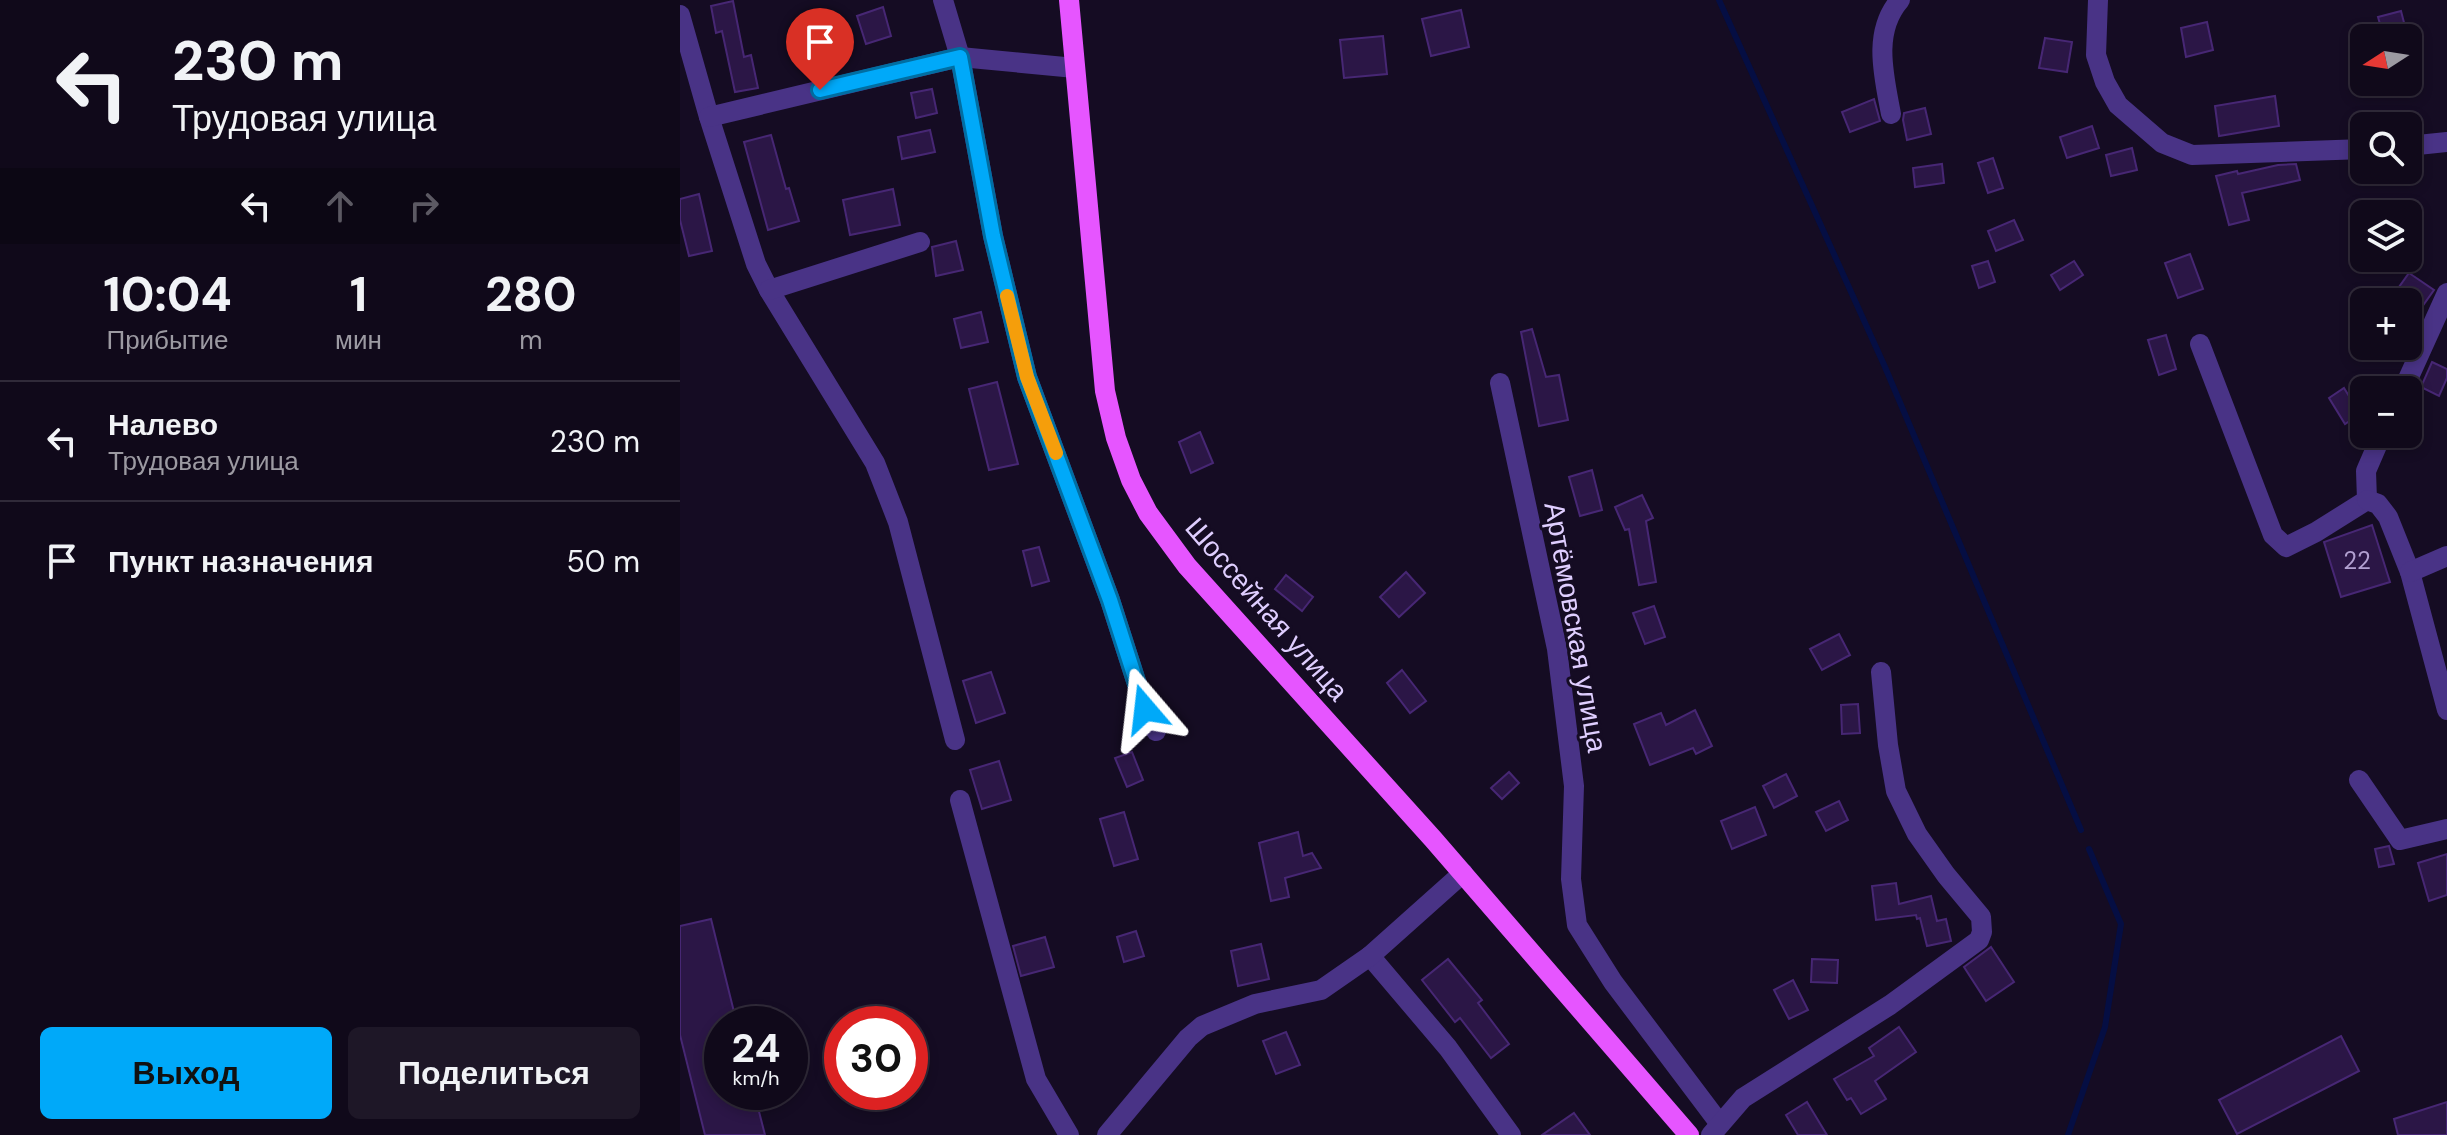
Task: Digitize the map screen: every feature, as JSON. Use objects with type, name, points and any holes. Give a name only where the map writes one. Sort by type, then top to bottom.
[{"type":"main road","name":"Шоссейная улица","points":[[1069,0],[1105,391],[1116,438],[1131,480],[1148,513],[1187,566],[1463,873],[1689,1135]]},
{"type":"street","points":[[943,0],[960,57],[993,236],[1027,377],[1110,600],[1145,709],[1156,731]]},
{"type":"street","points":[[1891,114],[1882,49],[1883,32],[1889,13],[1900,0]]},
{"type":"street","points":[[2098,0],[2096,55],[2105,82],[2118,105],[2162,143],[2192,155],[2350,149]]},
{"type":"street","points":[[680,15],[756,264],[875,463],[898,522],[955,740]]},
{"type":"street","points":[[709,117],[960,57],[1075,68]]},
{"type":"street","points":[[2422,145],[2447,142]]},
{"type":"street","points":[[769,290],[920,242]]},
{"type":"street","points":[[2409,376],[2447,293]]},
{"type":"street","points":[[2200,344],[2273,535],[2286,547],[2367,500]]},
{"type":"street","name":"Артёмовская улица","points":[[1500,383],[1559,663],[1574,786],[1571,879],[1577,925],[1715,1130]]},
{"type":"street","points":[[2367,500],[2366,471],[2376,448]]},
{"type":"street","points":[[2367,500],[2378,504],[2388,517],[2410,572],[2447,710]]},
{"type":"street","points":[[2410,572],[2447,556]]},
{"type":"street","points":[[1715,1130],[1743,1098],[1890,1005],[1979,940],[1981,917],[1931,855],[1896,791],[1881,672]]},
{"type":"street","points":[[2359,780],[2400,840],[2447,829]]},
{"type":"street","points":[[960,800],[1036,1079],[1069,1135]]},
{"type":"street","points":[[1107,1135],[1188,1038],[1202,1026],[1255,1004],[1321,990],[1370,956],[1463,873]]},
{"type":"street","points":[[1370,956],[1448,1048],[1511,1135]]},
{"type":"building","points":[[733,1],[744,57],[751,55],[758,88],[735,92],[722,31],[716,33],[711,6]]},
{"type":"building","points":[[883,7],[891,36],[866,44],[857,16]]},
{"type":"building","points":[[1461,10],[1469,47],[1431,56],[1422,19]]},
{"type":"building","points":[[2401,11],[2404,24],[2380,24],[2378,17]]},
{"type":"building","points":[[2207,22],[2213,50],[2186,57],[2181,28]]},
{"type":"building","points":[[1383,36],[1387,74],[1344,78],[1340,40]]},
{"type":"building","points":[[2045,38],[2072,42],[2067,72],[2039,68]]},
{"type":"building","points":[[932,89],[937,113],[916,118],[911,93]]},
{"type":"building","points":[[2275,96],[2279,126],[2219,136],[2215,106]]},
{"type":"building","points":[[1874,99],[1880,121],[1850,132],[1842,112]]},
{"type":"building","points":[[1925,108],[1931,134],[1907,140],[1904,113]]},
{"type":"building","points":[[2092,126],[2099,148],[2067,158],[2060,137]]},
{"type":"building","points":[[930,130],[935,152],[902,159],[898,137]]},
{"type":"building","points":[[771,135],[786,189],[789,188],[799,221],[768,230],[744,142]]},
{"type":"building","points":[[2132,148],[2137,170],[2111,176],[2106,155]]},
{"type":"building","points":[[1993,158],[2003,188],[1988,193],[1978,163]]},
{"type":"building","points":[[1942,164],[1944,183],[1915,187],[1913,168]]},
{"type":"building","points":[[2296,164],[2300,180],[2242,193],[2249,220],[2229,225],[2216,176]]},
{"type":"building","points":[[893,189],[900,225],[850,235],[843,200]]},
{"type":"building","points":[[699,194],[712,251],[689,256],[680,220],[680,199]]},
{"type":"building","points":[[2014,220],[2023,240],[1996,251],[1988,231]]},
{"type":"building","points":[[956,241],[963,270],[936,276],[932,247]]},
{"type":"building","points":[[2190,254],[2203,289],[2178,298],[2165,263]]},
{"type":"building","points":[[1988,261],[1995,282],[1979,288],[1972,266]]},
{"type":"building","points":[[2074,261],[2083,275],[2060,290],[2051,275]]},
{"type":"building","points":[[2409,273],[2434,290],[2422,307],[2422,288],[2398,288]]},
{"type":"building","points":[[981,312],[988,342],[961,348],[954,319]]},
{"type":"building","points":[[1532,329],[1546,377],[1559,375],[1568,420],[1539,426],[1521,332]]},
{"type":"building","points":[[2166,335],[2176,369],[2159,375],[2148,340]]},
{"type":"building","points":[[2432,362],[2447,369],[2447,378],[2439,396],[2422,385]]},
{"type":"building","points":[[997,382],[1018,464],[989,470],[969,389]]},
{"type":"building","points":[[2344,388],[2350,398],[2350,421],[2345,424],[2329,398]]},
{"type":"building","points":[[1200,432],[1213,463],[1191,473],[1179,442]]},
{"type":"building","points":[[1592,470],[1602,510],[1580,516],[1569,477]]},
{"type":"building","points":[[1642,495],[1653,518],[1646,521],[1656,582],[1639,585],[1629,529],[1625,530],[1615,507]]},
{"type":"building","points":[[2372,525],[2390,582],[2341,597],[2324,542]]},
{"type":"building","points":[[1039,547],[1049,581],[1032,586],[1023,551]]},
{"type":"building","points":[[1406,572],[1425,593],[1399,617],[1380,597]]},
{"type":"building","points":[[1286,575],[1313,597],[1302,611],[1275,589]]},
{"type":"building","points":[[1654,606],[1665,637],[1645,644],[1633,613]]},
{"type":"building","points":[[1839,634],[1850,655],[1822,670],[1810,649]]},
{"type":"building","points":[[1402,670],[1426,701],[1410,713],[1387,683]]},
{"type":"building","points":[[991,672],[1005,713],[976,723],[963,681]]},
{"type":"building","points":[[1858,704],[1860,733],[1842,734],[1841,705]]},
{"type":"building","points":[[1695,710],[1712,746],[1696,754],[1693,748],[1650,765],[1634,724],[1661,713],[1666,725]]},
{"type":"building","points":[[1132,752],[1143,780],[1127,787],[1115,758]]},
{"type":"building","points":[[999,761],[1011,800],[982,809],[970,770]]},
{"type":"building","points":[[1509,772],[1519,783],[1502,799],[1491,788]]},
{"type":"building","points":[[1786,774],[1797,796],[1774,808],[1763,786]]},
{"type":"building","points":[[1839,801],[1848,820],[1826,831],[1816,812]]},
{"type":"building","points":[[1755,807],[1766,835],[1732,849],[1721,821]]},
{"type":"building","points":[[1124,812],[1138,859],[1114,866],[1100,819]]},
{"type":"building","points":[[1298,832],[1303,856],[1312,853],[1321,868],[1285,878],[1289,897],[1271,901],[1259,843]]},
{"type":"building","points":[[2389,846],[2394,864],[2379,867],[2375,849]]},
{"type":"building","points":[[2447,854],[2447,895],[2429,901],[2418,863]]},
{"type":"building","points":[[1896,883],[1899,904],[1931,896],[1937,921],[1946,919],[1951,941],[1927,946],[1920,918],[1917,919],[1916,915],[1876,920],[1872,886]]},
{"type":"building","points":[[711,919],[733,1006],[704,1006],[704,1110],[759,1110],[765,1135],[705,1135],[680,1035],[680,926]]},
{"type":"building","points":[[1136,931],[1144,956],[1124,962],[1117,937]]},
{"type":"building","points":[[1045,937],[1054,967],[1021,976],[1013,946]]},
{"type":"building","points":[[1261,944],[1269,979],[1238,986],[1231,951]]},
{"type":"building","points":[[1991,947],[2014,982],[1986,1001],[1964,967]]},
{"type":"building","points":[[1448,959],[1482,1000],[1478,1003],[1509,1044],[1491,1058],[1460,1018],[1455,1022],[1422,980]]},
{"type":"building","points":[[1812,959],[1838,960],[1837,983],[1811,982]]},
{"type":"building","points":[[1793,980],[1808,1010],[1789,1019],[1774,990]]},
{"type":"building","points":[[1899,1027],[1916,1052],[1875,1081],[1886,1099],[1861,1114],[1851,1098],[1847,1100],[1834,1079],[1874,1056],[1869,1048]]},
{"type":"building","points":[[1286,1032],[1300,1065],[1276,1074],[1263,1041]]},
{"type":"building","points":[[2341,1036],[2359,1071],[2237,1134],[2219,1100]]},
{"type":"building","points":[[1807,1102],[1827,1135],[1798,1135],[1786,1115]]},
{"type":"building","points":[[2447,1102],[2447,1135],[2398,1135],[2394,1119]]},
{"type":"building","points":[[1574,1113],[1590,1135],[1542,1135]]},
{"type":"waterway","points":[[1719,0],[1885,367],[2081,830]]},
{"type":"waterway","points":[[2068,1135],[2105,1027],[2121,924],[2089,849]]},
{"type":"slow traffic","points":[[1007,296],[1027,377],[1056,453]]},
{"type":"route","points":[[820,90],[960,57],[993,236],[1027,377],[1110,600],[1145,709]]}]
